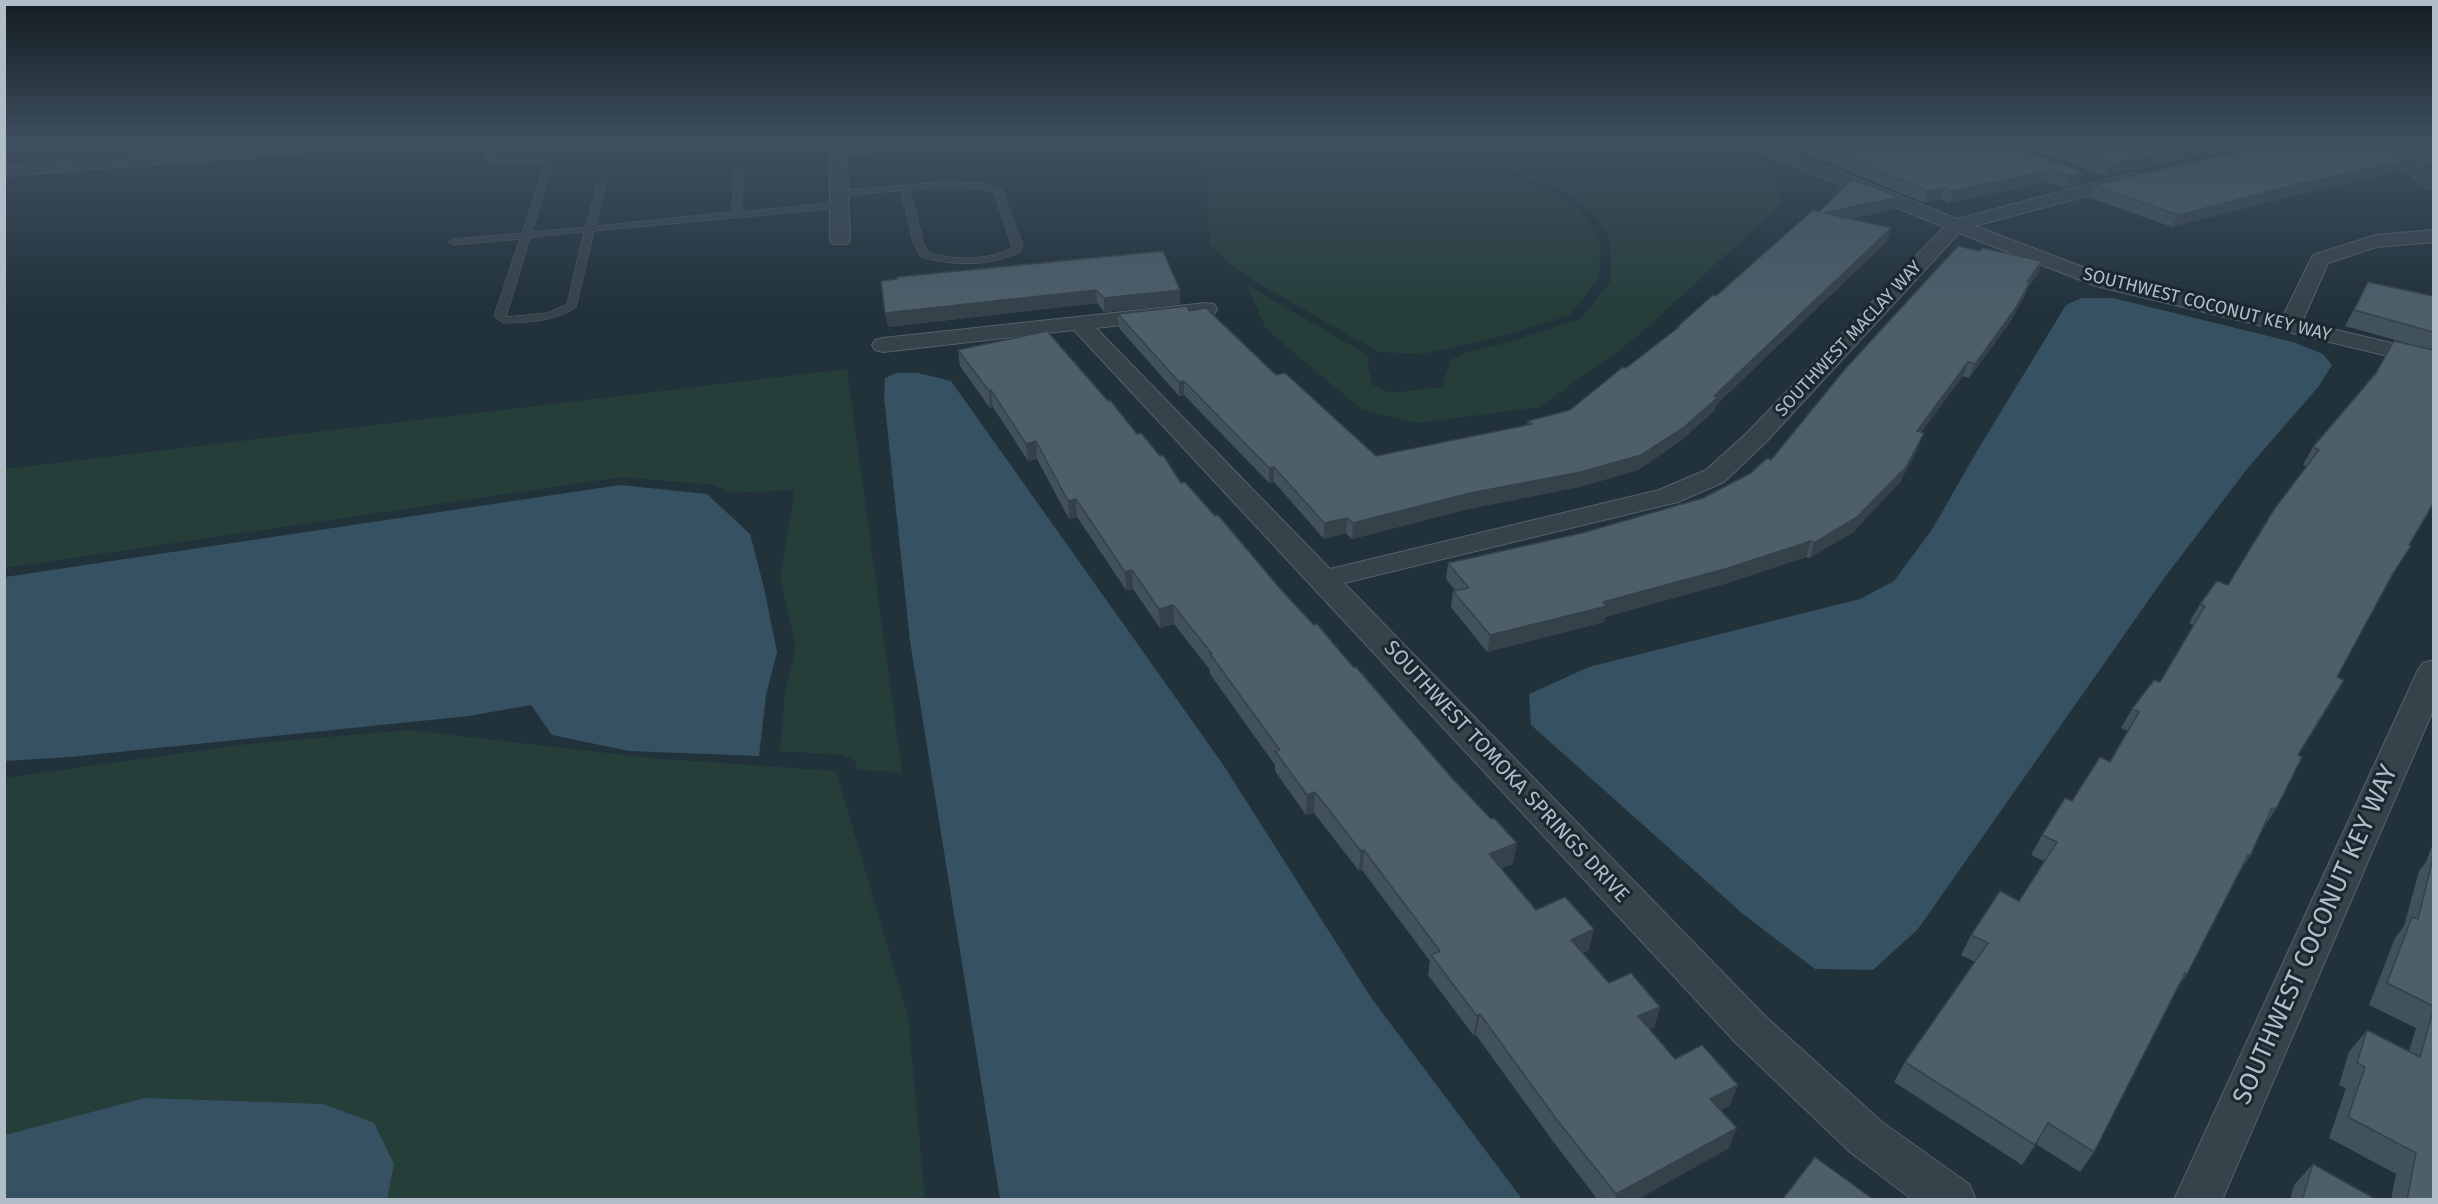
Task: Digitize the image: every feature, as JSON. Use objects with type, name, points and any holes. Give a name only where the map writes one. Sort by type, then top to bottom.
[{"type":"street","name":"SOUTHWEST COCONUT KEY WAY","points":[[1889,198],[2103,282],[2433,360]]},
{"type":"street","points":[[1956,225],[2053,198]]},
{"type":"street","points":[[839,200],[840,240]]},
{"type":"street","name":"SOUTHWEST MACLAY WAY","points":[[1324,579],[1668,496],[1715,476],[1757,437],[1956,225]]},
{"type":"street","points":[[2289,326],[2320,259],[2319,253],[2323,246],[2356,234],[2394,228],[2433,226]]},
{"type":"street","points":[[2320,259],[2375,240],[2433,236]]},
{"type":"street","points":[[883,345],[1206,309]]},
{"type":"street","name":"SOUTHWEST TOMOKA SPRINGS DRIVE","points":[[1079,323],[1752,1030],[1866,1137],[1952,1200]]},
{"type":"street","name":"SOUTHWEST COCONUT KEY WAY","points":[[2198,1200],[2433,670]]},
{"type":"lane","points":[[537,198],[499,316],[503,320],[555,315],[565,312],[572,305],[598,198]]},
{"type":"lane","points":[[737,198],[737,215]]},
{"type":"lane","points":[[453,242],[737,215],[849,198]]},
{"type":"lane","points":[[907,198],[918,242],[926,255],[950,261],[970,261],[1004,256],[1017,250],[1018,245],[1001,198]]},
{"type":"green space","points":[[1207,198],[1564,198],[1585,216],[1600,242],[1599,278],[1570,315],[1495,338],[1423,354],[1379,352],[1263,286],[1229,263],[1210,245]]},
{"type":"green space","points":[[1576,198],[1780,198],[1782,203],[1636,338],[1539,407],[1418,423],[1362,410],[1266,329],[1247,285],[1369,356],[1368,369],[1373,385],[1390,393],[1442,387],[1451,360],[1465,353],[1503,344],[1581,319],[1611,281],[1611,242],[1596,216]]},
{"type":"green space","points":[[847,369],[902,772],[858,770],[854,760],[842,755],[780,751],[785,693],[796,647],[780,577],[795,490],[728,493],[715,485],[622,477],[5,568],[5,469]]},
{"type":"green space","points":[[408,730],[651,758],[836,771],[908,1016],[925,1199],[5,1199],[4,778],[248,744]]},
{"type":"water","points":[[2081,298],[2113,298],[2293,342],[2323,354],[2332,365],[2319,386],[2247,469],[2162,581],[1918,929],[1873,970],[1815,969],[1743,914],[1531,725],[1529,694],[1589,667],[1860,599],[1894,581],[1933,528],[2066,305]]},
{"type":"water","points":[[897,373],[918,373],[951,381],[1222,763],[1372,999],[1522,1199],[1000,1199],[910,641],[884,397],[885,378]]},
{"type":"water","points":[[620,485],[707,494],[750,534],[777,652],[766,695],[759,756],[629,751],[552,735],[531,705],[469,716],[70,757],[5,761],[5,577]]},
{"type":"water","points":[[145,1098],[323,1104],[374,1123],[394,1164],[387,1199],[5,1199],[5,1135]]},
{"type":"building","points":[[1833,198],[1893,198],[1824,213],[1891,228],[1714,396],[1718,397],[1683,428],[1641,455],[1581,472],[1470,493],[1353,523],[1347,518],[1324,523],[1274,467],[1269,468],[1184,381],[1179,382],[1118,314],[1187,306],[1189,311],[1206,308],[1276,375],[1285,373],[1376,456],[1532,424],[1528,421],[1570,410],[1623,367],[1626,368],[1679,327],[1677,327],[1713,295],[1716,296],[1813,210],[1819,212]]},
{"type":"building","points":[[2130,198],[2243,198],[2178,215]]},
{"type":"building","points":[[1958,246],[1980,251],[1982,248],[2042,261],[2027,282],[2030,282],[2015,309],[1975,364],[1968,362],[1917,431],[1924,433],[1906,467],[1857,517],[1814,543],[1811,541],[1728,568],[1603,602],[1607,606],[1490,635],[1453,591],[1469,588],[1448,563],[1582,533],[1703,498],[1751,473],[1767,458],[1771,460],[1845,369]]},
{"type":"building","points":[[1163,251],[1180,290],[1104,298],[1096,290],[885,313],[881,281],[897,279],[897,277]]},
{"type":"building","points":[[2368,282],[2433,296],[2433,332],[2354,310]]},
{"type":"building","points":[[1047,331],[1108,401],[1110,400],[1137,434],[1141,433],[1160,456],[1163,455],[1181,483],[1185,482],[1215,516],[1218,515],[1283,592],[1314,625],[1317,624],[1451,777],[1517,843],[1489,854],[1536,910],[1565,897],[1594,929],[1571,940],[1609,983],[1631,973],[1660,1007],[1638,1016],[1675,1059],[1702,1045],[1738,1085],[1710,1099],[1737,1128],[1616,1194],[1557,1120],[1480,1014],[1477,1016],[1431,955],[1440,951],[1364,850],[1361,851],[1315,792],[1307,795],[1275,751],[1280,750],[1210,654],[1212,654],[1173,605],[1159,609],[1132,570],[1125,572],[1076,499],[1068,501],[1036,441],[1026,444],[991,390],[989,391],[958,350]]},
{"type":"building","points":[[2394,341],[2433,350],[2433,504],[2337,677],[2344,680],[2298,755],[2302,757],[2276,809],[2272,808],[2250,856],[2248,855],[2187,974],[2185,973],[2094,1152],[2048,1123],[2035,1145],[1905,1062],[1988,943],[1971,935],[2000,891],[2019,901],[2057,842],[2042,835],[2065,798],[2072,801],[2100,757],[2110,762],[2139,712],[2132,709],[2154,680],[2160,682],[2205,606],[2200,604],[2217,581],[2228,585],[2275,508],[2319,450],[2313,447],[2376,373]]},
{"type":"building","points":[[2433,858],[2433,1006],[2387,983],[2412,917],[2418,919]]},
{"type":"building","points":[[2433,1011],[2433,1200],[2407,1200],[2416,1153],[2348,1117],[2365,1067],[2357,1063],[2367,1030],[2420,1057]]},
{"type":"building","points":[[1815,1157],[1874,1200],[1782,1200]]},
{"type":"building","points":[[2313,1164],[2377,1200],[2302,1200]]}]
